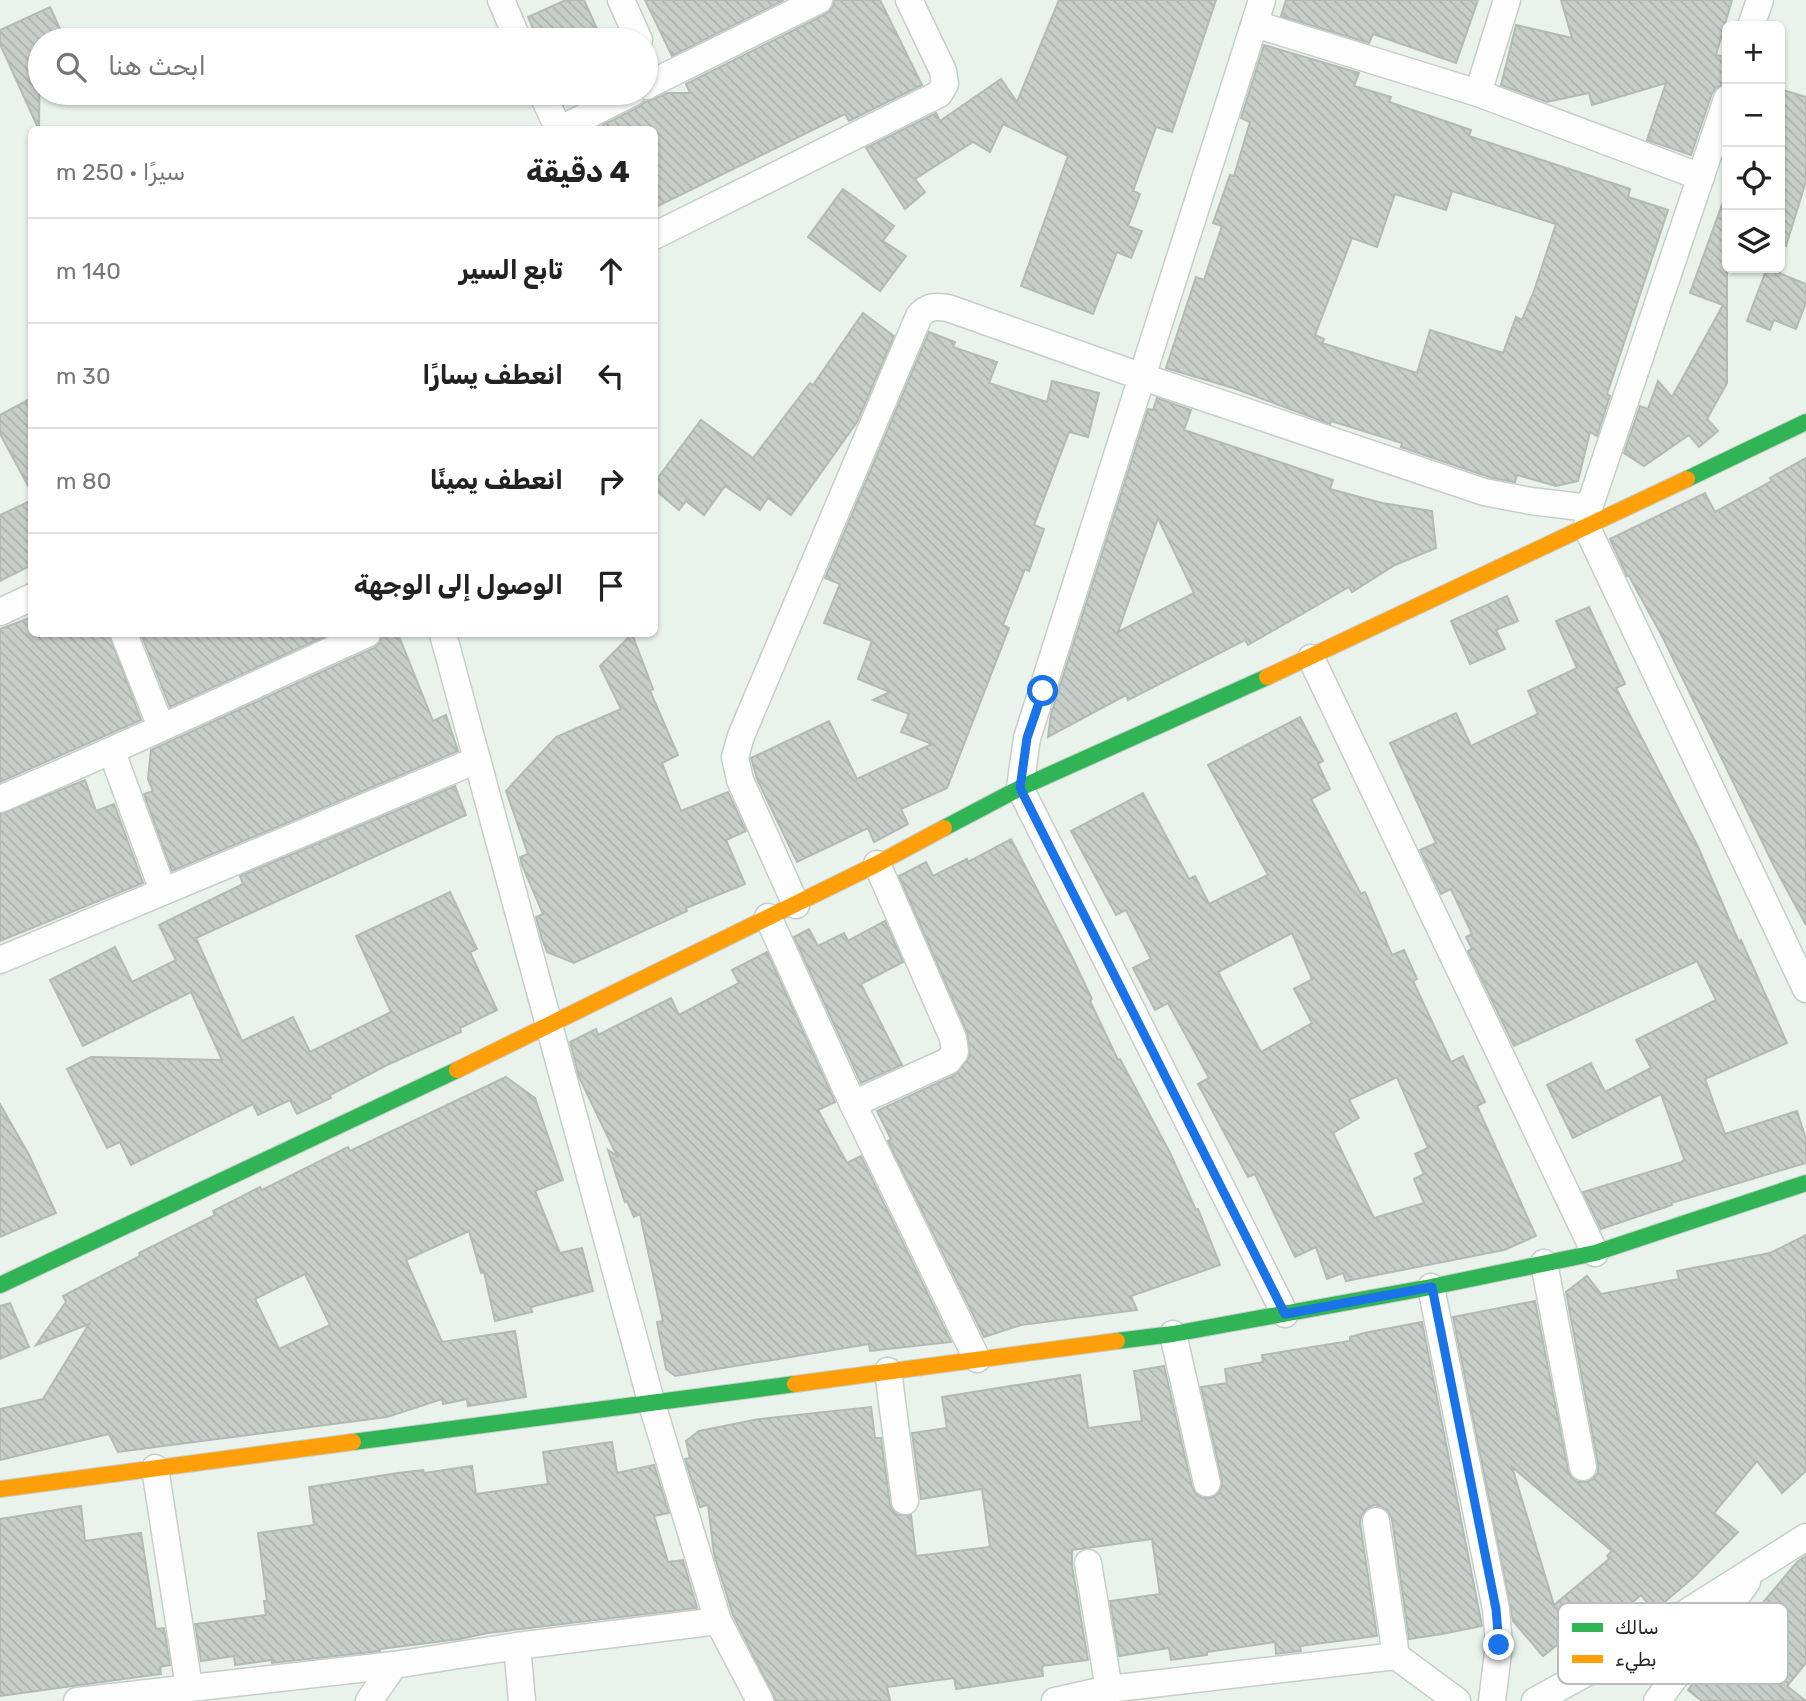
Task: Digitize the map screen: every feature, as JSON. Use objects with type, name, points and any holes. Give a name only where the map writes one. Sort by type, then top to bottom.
[{"type":"street","points":[[501,0],[513,28]]},
{"type":"street","points":[[621,0],[634,28]]},
{"type":"street","points":[[658,80],[819,0]]},
{"type":"street","points":[[658,234],[939,94],[945,84],[943,71],[909,0]]},
{"type":"street","points":[[1478,93],[1507,0]]},
{"type":"street","points":[[1753,21],[1760,0]]},
{"type":"street","points":[[1285,1314],[1020,788],[1027,738],[1259,12],[1701,177]]},
{"type":"street","points":[[548,105],[557,126]]},
{"type":"street","points":[[567,126],[608,105]]},
{"type":"street","points":[[1722,114],[1588,518],[1806,989]]},
{"type":"street","points":[[796,905],[740,780],[735,757],[741,736],[919,316],[927,308],[948,308],[1484,492],[1531,501],[1588,518]]},
{"type":"street","points":[[0,1285],[548,1027],[877,864],[1020,788],[1311,658],[1588,518],[1806,422]]},
{"type":"street","points":[[0,612],[28,599]]},
{"type":"street","points":[[125,637],[161,727]]},
{"type":"street","points":[[0,799],[112,752],[360,637]]},
{"type":"street","points":[[444,637],[651,1401],[718,1621],[761,1701]]},
{"type":"street","points":[[1311,658],[1595,1252]]},
{"type":"street","points":[[112,752],[163,891]]},
{"type":"street","points":[[0,960],[477,760]]},
{"type":"street","points":[[853,1104],[948,1061],[955,1052],[953,1038],[877,864]]},
{"type":"street","points":[[768,917],[853,1104],[977,1359]]},
{"type":"street","points":[[0,1489],[1173,1334],[1432,1287],[1595,1252],[1806,1183]]},
{"type":"street","points":[[1544,1263],[1583,1467]]},
{"type":"street","points":[[1432,1287],[1496,1609],[1499,1645],[1492,1701]]},
{"type":"street","points":[[1173,1334],[1207,1483]]},
{"type":"street","points":[[888,1371],[905,1501]]},
{"type":"street","points":[[155,1468],[189,1687]]},
{"type":"street","points":[[1376,1521],[1396,1656]]},
{"type":"street","points":[[1703,1603],[1806,1537]]},
{"type":"street","points":[[1088,1563],[1109,1689]]},
{"type":"street","points":[[1732,1603],[1758,1569]]},
{"type":"street","points":[[77,1701],[394,1665],[517,1646],[718,1621]]},
{"type":"street","points":[[517,1646],[522,1701]]},
{"type":"street","points":[[1055,1701],[1109,1689],[1396,1656],[1457,1701]]},
{"type":"street","points":[[369,1701],[394,1665]]},
{"type":"street","points":[[1535,1701],[1566,1684]]},
{"type":"street","points":[[1657,1701],[1670,1684]]},
{"type":"building","points":[[566,0],[584,0],[597,28],[533,28],[528,17]]},
{"type":"building","points":[[645,0],[784,0],[672,56]]},
{"type":"building","points":[[835,0],[880,0],[922,85],[849,121],[845,114],[658,206],[658,126],[603,125],[641,105],[658,105],[658,97],[668,93],[690,93],[686,84],[826,14]]},
{"type":"building","points":[[1059,0],[1216,0],[1172,132],[1156,127],[1133,191],[1140,194],[1128,226],[1142,231],[1131,258],[1117,252],[1093,314],[1021,286],[1068,156],[1003,124],[990,152],[973,142],[915,179],[925,192],[905,209],[866,148],[936,113],[940,121],[1001,79],[1017,102]]},
{"type":"building","points":[[1286,0],[1478,0],[1456,63],[1373,34],[1369,43],[1281,16]]},
{"type":"building","points":[[1561,0],[1732,0],[1726,21],[1722,21],[1722,34],[1716,55],[1722,56],[1722,86],[1712,93],[1691,155],[1647,140],[1666,83],[1592,105],[1589,93],[1547,102],[1501,85],[1516,25],[1572,38]]},
{"type":"building","points":[[50,7],[60,28],[28,28],[28,105],[39,105],[39,126],[37,126],[0,44],[0,30]]},
{"type":"building","points":[[1264,45],[1359,73],[1354,86],[1391,97],[1389,102],[1471,130],[1469,136],[1630,189],[1628,197],[1668,210],[1607,394],[1610,396],[1597,436],[1590,432],[1578,481],[1556,486],[1517,475],[1515,482],[1492,478],[1401,447],[1402,443],[1331,421],[1330,424],[1233,388],[1166,368],[1196,277],[1204,280],[1222,226],[1213,223],[1230,175],[1234,176],[1250,122],[1241,118]],"holes":[[[1452,191],[1556,224],[1534,291],[1522,320],[1516,317],[1503,353],[1430,330],[1417,373],[1322,343],[1324,339],[1315,335],[1352,238],[1377,247],[1395,194],[1446,210]]]},
{"type":"building","points":[[1785,91],[1806,97],[1806,181],[1786,246]]},
{"type":"building","points":[[843,189],[894,226],[883,241],[906,256],[880,291],[808,237]]},
{"type":"building","points":[[1722,205],[1722,273],[1727,273],[1727,383],[1707,419],[1718,431],[1699,447],[1689,435],[1644,466],[1624,453],[1640,406],[1648,409],[1658,381],[1672,397],[1723,305],[1690,293]]},
{"type":"building","points":[[1765,273],[1779,273],[1806,284],[1806,302],[1796,329],[1774,320],[1770,330],[1747,321]]},
{"type":"building","points":[[863,313],[894,336],[857,422],[791,515],[768,498],[760,510],[725,486],[704,515],[686,501],[679,510],[658,492],[658,478],[701,420],[753,458],[810,383],[813,385]]},
{"type":"building","points":[[929,332],[955,342],[953,347],[997,362],[989,383],[1047,402],[1052,381],[1099,393],[1088,437],[1069,432],[1034,525],[1044,529],[1029,571],[1025,569],[1003,625],[1009,628],[947,788],[901,809],[908,824],[874,842],[868,828],[797,862],[757,779],[751,758],[829,721],[857,779],[932,744],[901,732],[909,714],[873,700],[890,692],[858,679],[872,641],[824,623],[840,584],[825,578]]},
{"type":"building","points":[[1157,398],[1191,410],[1184,430],[1333,480],[1330,489],[1382,503],[1432,511],[1436,548],[1395,565],[1352,592],[1349,587],[1248,645],[1245,640],[1128,700],[1126,695],[1048,737],[1051,714],[1148,409],[1153,410]],"holes":[[[1158,518],[1194,593],[1118,632]]]},
{"type":"building","points":[[28,400],[28,486],[0,434],[0,415]]},
{"type":"building","points":[[1806,458],[1806,925],[1774,866],[1663,638],[1627,576],[1610,539],[1705,493],[1715,512],[1772,481],[1770,478]]},
{"type":"building","points":[[28,502],[28,567],[0,581],[0,515]]},
{"type":"building","points":[[1507,596],[1518,621],[1496,630],[1505,649],[1470,664],[1451,621]]},
{"type":"building","points":[[1589,607],[1625,684],[1616,688],[1698,847],[1787,1043],[1705,1079],[1725,1134],[1797,1111],[1806,1139],[1806,1163],[1671,1203],[1672,1205],[1601,1229],[1583,1192],[1682,1162],[1684,1159],[1661,1094],[1573,1138],[1547,1085],[1591,1063],[1605,1092],[1651,1068],[1636,1040],[1716,1000],[1697,961],[1514,1046],[1468,951],[1472,949],[1466,937],[1472,934],[1451,889],[1441,894],[1420,850],[1436,843],[1390,743],[1456,713],[1471,746],[1538,714],[1528,691],[1577,668],[1556,621]]},
{"type":"building","points":[[28,618],[28,637],[110,637],[141,720],[0,782],[0,629]]},
{"type":"building","points":[[142,637],[323,637],[170,707]]},
{"type":"building","points":[[381,637],[399,637],[433,721],[446,715],[458,751],[172,871],[144,794],[153,791],[148,779],[151,750],[380,643]]},
{"type":"building","points":[[629,637],[633,637],[653,689],[650,691],[678,755],[662,763],[681,811],[728,792],[746,831],[726,840],[745,884],[686,908],[687,911],[574,963],[547,952],[536,917],[543,914],[520,857],[528,854],[506,791],[556,737],[621,709],[600,666]]},
{"type":"building","points":[[1300,717],[1323,761],[1318,764],[1330,789],[1311,799],[1361,894],[1365,892],[1392,955],[1404,950],[1417,979],[1413,981],[1451,1062],[1463,1056],[1485,1102],[1477,1106],[1536,1236],[1504,1250],[1346,1281],[1343,1273],[1327,1279],[1316,1247],[1295,1257],[1255,1174],[1248,1177],[1198,1084],[1209,1078],[1168,1003],[1155,1010],[1133,968],[1151,959],[1126,910],[1116,915],[1071,831],[1143,793],[1189,879],[1195,876],[1209,904],[1268,875],[1208,765]],"holes":[[[1292,933],[1312,979],[1294,989],[1312,1023],[1261,1052],[1218,972]],[[1397,1077],[1428,1148],[1415,1154],[1424,1174],[1414,1179],[1424,1203],[1374,1218],[1333,1133],[1359,1118],[1349,1100]]]},
{"type":"building","points":[[85,780],[96,811],[114,804],[143,883],[0,941],[0,814]]},
{"type":"building","points":[[455,786],[466,815],[196,938],[242,1041],[293,1017],[310,1052],[391,1012],[356,936],[450,892],[477,949],[470,952],[497,1010],[460,1028],[461,1032],[387,1065],[330,1095],[331,1098],[297,1114],[290,1100],[258,1115],[253,1104],[131,1165],[120,1142],[107,1148],[67,1069],[91,1057],[222,1060],[191,992],[83,1046],[50,980],[115,947],[132,982],[176,960],[159,925],[243,884],[240,876]]},
{"type":"building","points":[[1011,839],[1072,957],[1118,1060],[1120,1059],[1170,1153],[1196,1210],[1198,1209],[1220,1265],[1131,1296],[1137,1310],[1021,1325],[984,1337],[888,1141],[891,1139],[877,1111],[955,1075],[970,1056],[967,1032],[899,876],[926,862],[933,876],[967,859],[968,862]]},
{"type":"building","points":[[885,921],[903,962],[861,984],[902,1065],[861,1083],[794,937],[809,929],[818,946],[844,933],[848,941]]},
{"type":"building","points":[[767,952],[835,1102],[818,1110],[847,1163],[861,1156],[951,1342],[870,1351],[869,1344],[675,1376],[666,1369],[657,1322],[663,1321],[640,1214],[634,1217],[627,1201],[625,1202],[608,1150],[617,1156],[579,1077],[570,1042],[596,1029],[598,1035],[671,998],[679,1015],[739,983],[732,970]]},
{"type":"building","points":[[506,1077],[535,1098],[563,1180],[535,1191],[560,1253],[582,1248],[593,1291],[531,1307],[532,1312],[495,1321],[484,1272],[481,1273],[469,1231],[406,1260],[442,1342],[515,1331],[526,1397],[468,1406],[467,1399],[443,1404],[442,1399],[387,1417],[118,1452],[109,1434],[0,1460],[0,1409],[43,1399],[89,1324],[36,1345],[66,1302],[63,1296],[140,1256],[139,1253],[215,1215],[213,1211],[260,1187],[262,1190],[348,1147],[350,1151]],"holes":[[[305,1274],[330,1325],[279,1349],[255,1299]]]},
{"type":"building","points":[[0,1104],[29,1155],[56,1213],[0,1237]]},
{"type":"building","points":[[1806,1235],[1806,1471],[1782,1493],[1757,1461],[1714,1513],[1738,1532],[1695,1576],[1663,1603],[1648,1603],[1641,1595],[1632,1603],[1558,1603],[1558,1644],[1543,1656],[1513,1621],[1453,1317],[1535,1301],[1568,1470],[1577,1482],[1587,1482],[1598,1473],[1598,1464],[1566,1292],[1587,1276],[1601,1294],[1679,1279],[1677,1271],[1770,1253]],"holes":[[[1512,1467],[1612,1551],[1607,1556],[1609,1559],[1554,1605]]]},
{"type":"building","points":[[10,1303],[29,1347],[0,1359],[0,1306]]},
{"type":"building","points":[[1422,1322],[1482,1626],[1442,1634],[1409,1639],[1392,1519],[1388,1511],[1374,1505],[1366,1509],[1360,1523],[1377,1636],[1300,1646],[1301,1651],[1276,1654],[1275,1642],[1171,1660],[1169,1648],[1119,1656],[1110,1601],[1160,1594],[1152,1539],[1072,1550],[1072,1566],[1088,1660],[1042,1666],[1043,1676],[956,1689],[954,1678],[887,1687],[890,1701],[776,1701],[733,1615],[714,1554],[708,1505],[700,1507],[685,1459],[690,1458],[686,1441],[699,1431],[759,1419],[871,1407],[875,1438],[881,1438],[890,1504],[898,1515],[911,1515],[916,1556],[990,1547],[982,1489],[921,1499],[912,1433],[947,1428],[942,1397],[1080,1375],[1088,1428],[1142,1421],[1134,1371],[1164,1366],[1192,1487],[1202,1498],[1210,1498],[1218,1494],[1222,1480],[1201,1387],[1227,1383],[1225,1369],[1263,1362],[1262,1355],[1350,1341],[1350,1337],[1364,1333]]},
{"type":"building","points":[[612,1442],[617,1473],[654,1465],[669,1513],[654,1516],[668,1562],[683,1560],[697,1608],[272,1663],[272,1660],[235,1665],[234,1656],[201,1661],[195,1624],[266,1615],[264,1601],[267,1601],[258,1533],[314,1525],[309,1487],[398,1473],[423,1470],[424,1473],[472,1466],[476,1494],[548,1484],[543,1452]]},
{"type":"building","points":[[81,1506],[85,1541],[141,1533],[156,1629],[164,1628],[170,1665],[160,1667],[161,1674],[0,1696],[0,1519]]},
{"type":"building","points":[[1806,1556],[1806,1663],[1787,1686],[1806,1701],[1702,1701],[1688,1690],[1693,1684],[1788,1684],[1788,1603],[1762,1603],[1797,1562]]},
{"type":"traffic: fast","points":[[1687,479],[1806,422]]},
{"type":"traffic: fast","points":[[944,828],[1020,788],[1267,677]]},
{"type":"traffic: fast","points":[[0,1285],[457,1070]]},
{"type":"traffic: fast","points":[[1117,1341],[1173,1334],[1431,1287],[1595,1253],[1806,1183]]},
{"type":"traffic: fast","points":[[353,1442],[795,1384]]},
{"type":"traffic: slow","points":[[1267,677],[1687,479]]},
{"type":"traffic: slow","points":[[457,1070],[877,864],[944,828]]},
{"type":"traffic: slow","points":[[795,1384],[1117,1341]]},
{"type":"traffic: slow","points":[[0,1489],[353,1442]]},
{"type":"route","points":[[1043,691],[1027,738],[1020,788],[1285,1314],[1432,1287],[1496,1609],[1499,1645]]}]
